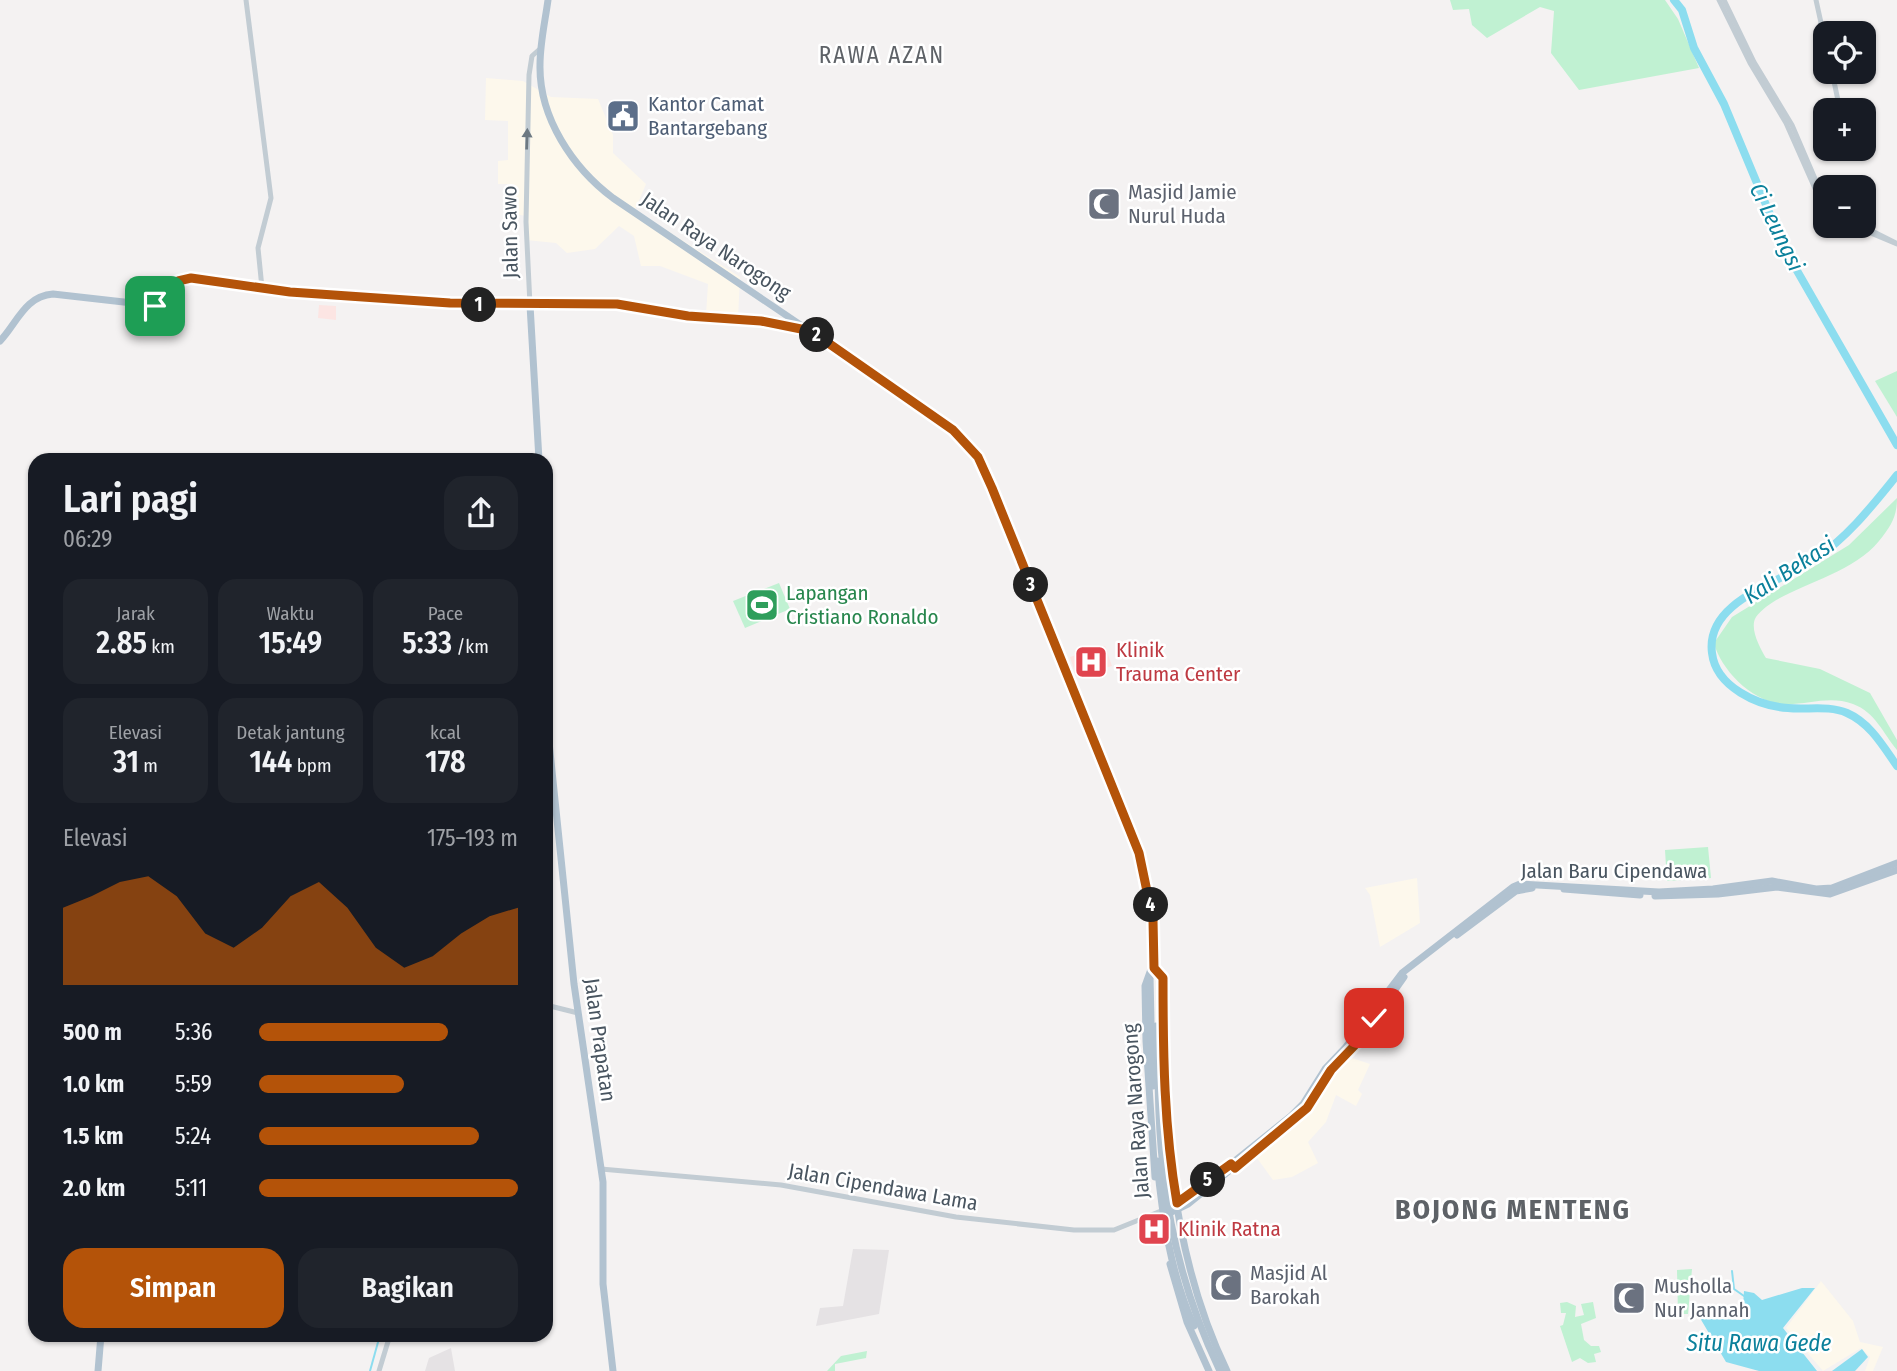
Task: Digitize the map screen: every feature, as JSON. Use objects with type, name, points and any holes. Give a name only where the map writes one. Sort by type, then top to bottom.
[{"type":"main road","name":"Jalan Raya Narogong","points":[[548,0],[541,48],[541,79],[549,114],[562,143],[588,176],[621,204],[953,430],[971,447],[984,468],[1139,853],[1153,920],[1154,971],[1145,986],[1147,1074],[1154,1167],[1190,1284],[1208,1332],[1227,1371]]},
{"type":"main road","points":[[0,341],[26,305],[45,294],[155,306],[170,301],[178,281],[183,278],[262,288],[450,303],[530,305],[539,453]]},
{"type":"main road","name":"Jalan Sawo","points":[[530,305],[637,306],[688,316],[761,321],[811,331]]},
{"type":"main road","name":"Jalan Prapatan","points":[[553,815],[601,1169],[603,1284],[614,1371]]},
{"type":"main road","name":"Jalan Baru Cipendawa","points":[[1686,894],[1772,881],[1816,889],[1832,888],[1897,863]]},
{"type":"main road","name":"Jalan Baru Cipendawa","points":[[1168,1211],[1233,1166],[1307,1108],[1331,1070],[1356,1044],[1418,962],[1475,918],[1522,889],[1686,894],[1777,887],[1830,894],[1897,870]]},
{"type":"main road","name":"Jalan Raya Narogong","points":[[1154,971],[1163,978],[1161,1030],[1170,1162],[1168,1211],[1176,1292],[1209,1371]]},
{"type":"main road","points":[[1154,971],[1158,1170],[1173,1261],[1184,1304],[1217,1371]]},
{"type":"main road","points":[[1176,1292],[1190,1284]]},
{"type":"main road","points":[[98,1371],[100,1342]]},
{"type":"street","points":[[246,0],[271,198],[258,248],[262,288]]},
{"type":"street","points":[[1722,0],[1791,125],[1813,175]]},
{"type":"street","points":[[1816,0],[1821,21]]},
{"type":"street","points":[[1726,8],[1750,63],[1786,123],[1813,184]]},
{"type":"street","name":"Jalan Sawo","points":[[530,305],[526,222],[529,75],[532,55],[541,48]]},
{"type":"street","points":[[1876,233],[1896,244]]},
{"type":"street","points":[[1876,235],[1896,244]]},
{"type":"street","points":[[553,1007],[578,1013]]},
{"type":"street","name":"Jalan Cipendawa Lama","points":[[601,1169],[781,1185],[956,1217],[1074,1230],[1114,1230],[1168,1211]]},
{"type":"street","points":[[379,1371],[388,1342]]},
{"type":"shaded area","points":[[486,78],[523,81],[551,97],[598,99],[613,135],[613,153],[646,184],[635,210],[740,277],[738,319],[706,315],[708,284],[660,266],[641,266],[634,236],[619,226],[595,249],[567,253],[556,243],[526,240],[527,216],[513,214],[513,184],[498,184],[498,161],[508,160],[508,121],[485,120]]},
{"type":"shaded area","points":[[319,305],[336,306],[336,320],[318,318]]},
{"type":"shaded area","name":"Klinik Trauma Center","points":[[1105,646],[1112,666],[1076,676],[1070,657]]},
{"type":"shaded area","points":[[1417,878],[1420,923],[1380,947],[1370,895],[1365,888]]},
{"type":"shaded area","points":[[1352,1058],[1370,1064],[1358,1090],[1362,1094],[1356,1106],[1336,1095],[1326,1122],[1308,1142],[1318,1163],[1292,1177],[1273,1180],[1257,1158],[1305,1116],[1338,1066]]},
{"type":"shaded area","points":[[853,1249],[889,1250],[879,1314],[816,1326],[820,1308],[843,1306]]},
{"type":"shaded area","points":[[1821,1281],[1853,1321],[1860,1342],[1883,1347],[1873,1371],[1865,1371],[1870,1357],[1861,1348],[1823,1371],[1786,1328]]},
{"type":"shaded area","points":[[451,1348],[455,1371],[425,1371],[429,1358]]},
{"type":"green space","points":[[1450,0],[1665,0],[1678,19],[1699,68],[1579,90],[1551,53],[1554,11],[1540,7],[1487,38],[1472,25],[1469,9],[1453,10]]},
{"type":"green space","points":[[1897,371],[1897,417],[1875,381]]},
{"type":"green space","points":[[1897,498],[1896,511],[1890,526],[1865,554],[1849,565],[1766,607],[1756,617],[1754,627],[1756,638],[1766,658],[1820,669],[1870,693],[1897,740],[1897,750],[1873,718],[1853,704],[1827,700],[1784,704],[1761,698],[1731,674],[1714,643],[1732,617],[1849,545]]},
{"type":"green space","name":"Lapangan Cristiano Ronaldo","points":[[779,583],[790,609],[745,628],[733,601]]},
{"type":"green space","points":[[1708,847],[1711,878],[1667,881],[1665,850]]},
{"type":"green space","points":[[1692,1269],[1688,1314],[1678,1314],[1677,1270]]},
{"type":"green space","points":[[1567,1302],[1576,1306],[1575,1317],[1584,1315],[1581,1304],[1593,1302],[1596,1318],[1581,1324],[1584,1340],[1591,1346],[1599,1346],[1601,1352],[1594,1354],[1596,1362],[1588,1363],[1580,1358],[1572,1362],[1560,1326],[1563,1325],[1566,1313],[1561,1313],[1560,1303]]},
{"type":"green space","points":[[867,1351],[866,1358],[835,1364],[835,1371],[827,1371],[841,1356]]},
{"type":"water","name":"Situ Rawa Gede","points":[[1802,1288],[1815,1288],[1783,1328],[1817,1371],[1759,1371],[1726,1362],[1700,1318],[1742,1320],[1744,1291],[1754,1293],[1762,1300]]},
{"type":"water","name":"Situ Rawa Gede","points":[[1862,1349],[1868,1357],[1855,1371],[1832,1371]]},
{"type":"waterway","name":"Ci Leungsi","points":[[1674,0],[1682,10],[1694,48],[1724,104],[1784,248],[1897,445]]},
{"type":"waterway","name":"Kali Bekasi","points":[[1897,475],[1859,520],[1827,550],[1733,606],[1721,619],[1713,635],[1712,653],[1721,676],[1752,699],[1788,708],[1833,709],[1855,717],[1875,736],[1897,766]]},
{"type":"waterway","points":[[1732,1271],[1734,1289],[1744,1296]]},
{"type":"waterway","points":[[370,1371],[378,1342]]},
{"type":"place","name":"Kantor Camat Bantargebang","points":[[623,116]]},
{"type":"place","name":"Masjid Jamie Nurul Huda","points":[[1104,204]]},
{"type":"place","name":"Lapangan Cristiano Ronaldo","points":[[762,605]]},
{"type":"place","name":"Klinik Trauma Center","points":[[1091,662]]},
{"type":"place","name":"Klinik Ratna","points":[[1154,1229]]},
{"type":"place","name":"Masjid Al Barokah","points":[[1226,1285]]},
{"type":"place","name":"Musholla Nur Jannah","points":[[1629,1298]]},
{"type":"district","name":"RAWA AZAN","points":[[882,55]]},
{"type":"district","name":"BOJONG MENTENG","points":[[1513,1209]]},
{"type":"route","points":[[155,306],[168,303],[178,281],[191,278],[329,296],[477,305],[617,304],[688,316],[761,321],[811,331],[953,430],[971,447],[984,468],[1123,810],[1146,876],[1153,920],[1154,968],[1163,978],[1161,1030],[1166,1134],[1177,1203],[1231,1164],[1235,1168],[1307,1108],[1331,1070],[1356,1044],[1374,1018]]}]
